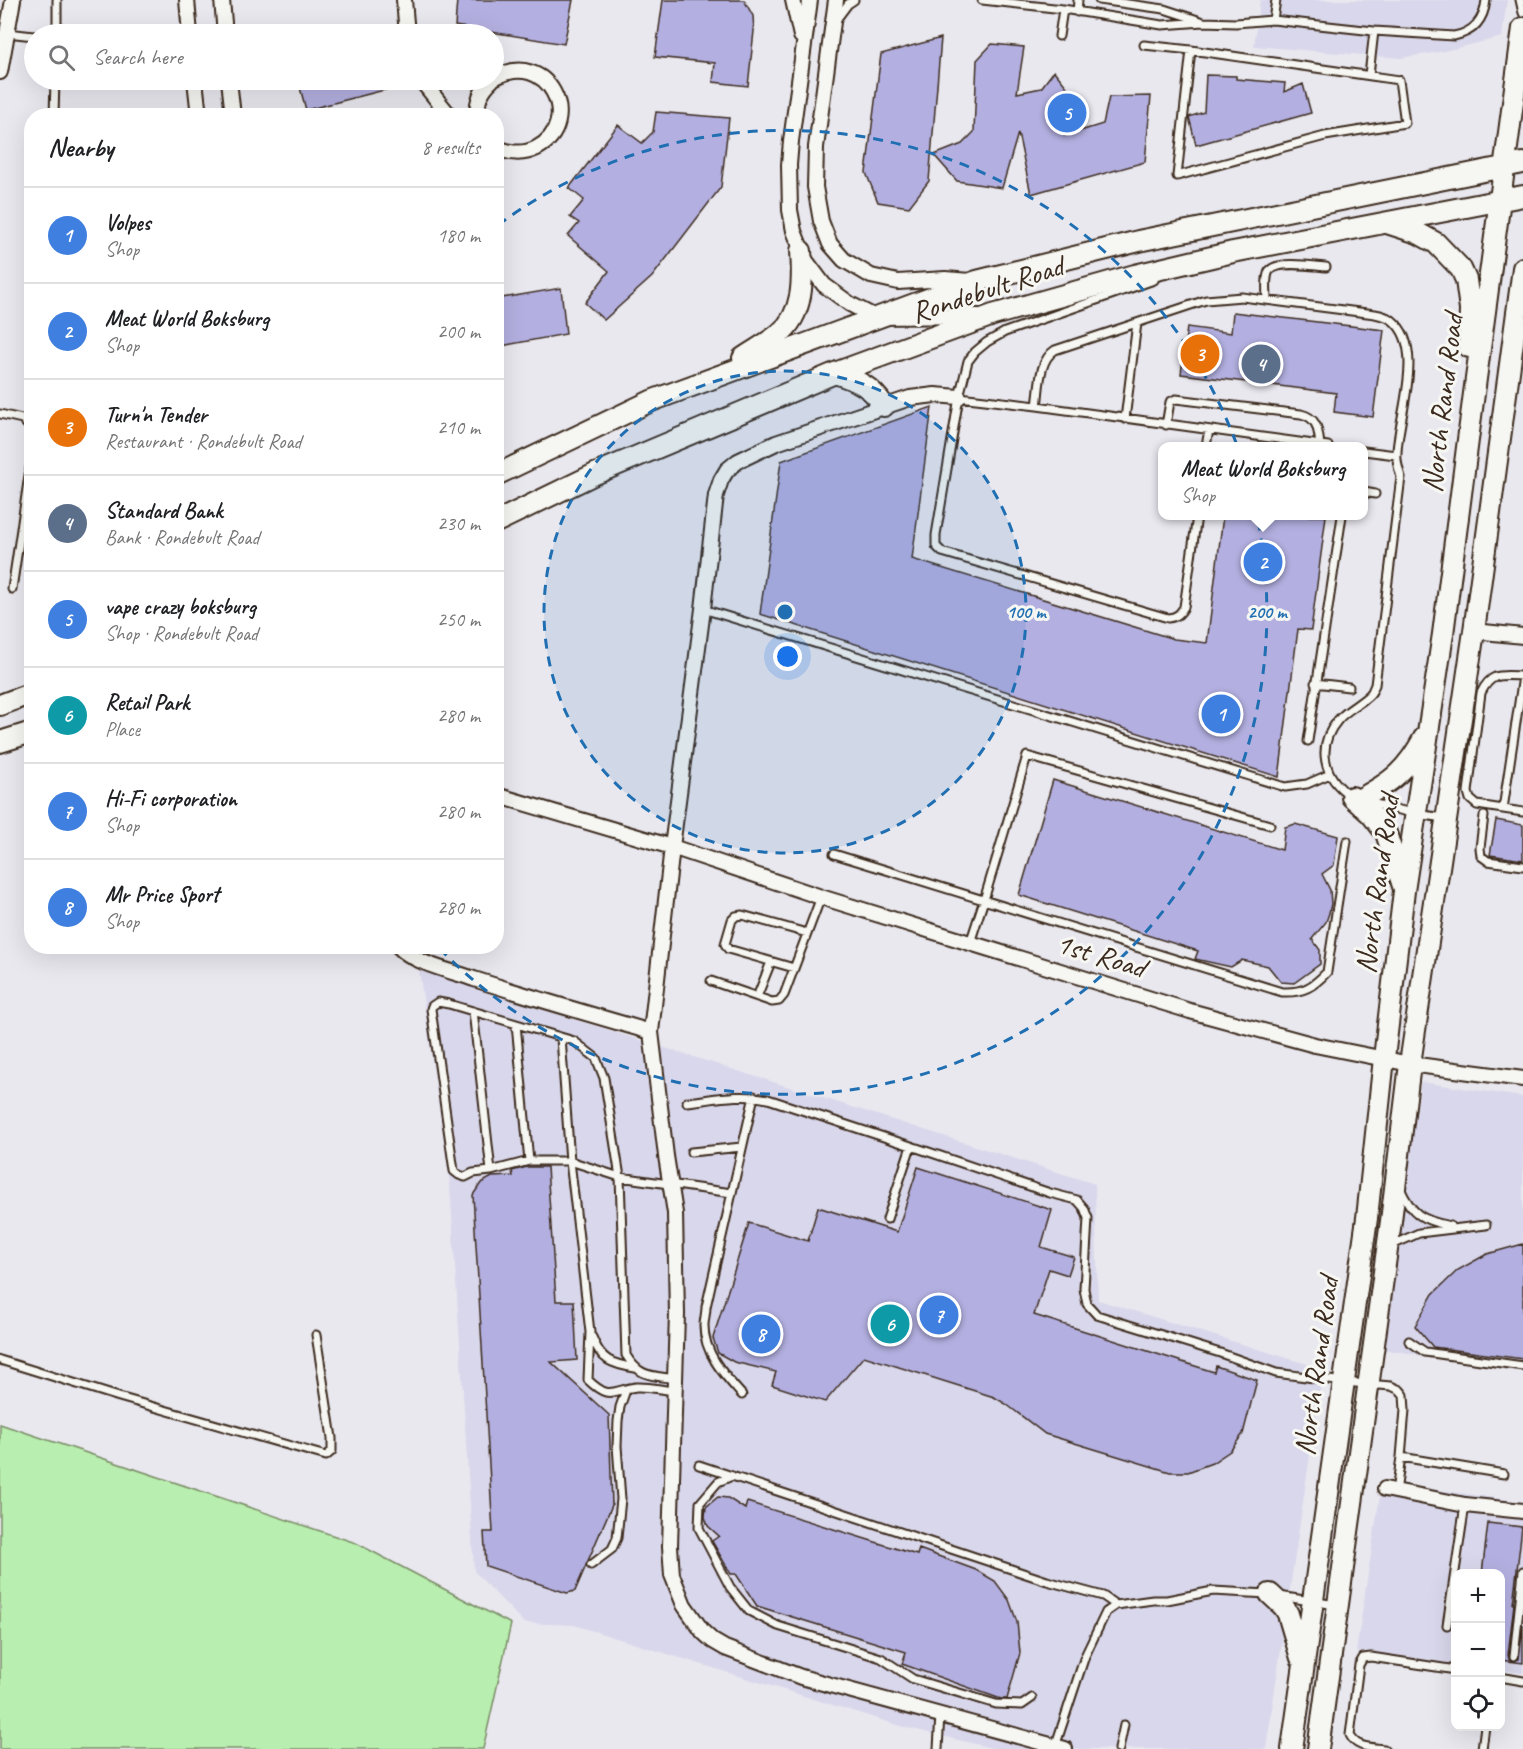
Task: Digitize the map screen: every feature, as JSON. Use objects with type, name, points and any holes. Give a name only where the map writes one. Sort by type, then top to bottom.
[{"type":"main road","name":"North Rand Road","points":[[1292,1749],[1367,1218],[1404,891],[1443,634],[1500,201],[1513,164],[1523,28]]},
{"type":"main road","name":"Rondebult Road","points":[[504,471],[651,401],[977,281],[1143,240],[1513,164]]},
{"type":"main road","name":"Rondebult Road","points":[[504,518],[595,474],[835,373],[993,315],[1135,274],[1233,252],[1523,196]]},
{"type":"main road","points":[[1384,222],[1418,233],[1436,243],[1461,269],[1466,280],[1470,309],[1469,368],[1473,401]]},
{"type":"main road","points":[[719,375],[781,333],[793,318],[799,302],[803,279],[801,251]]},
{"type":"main road","name":"North Rand Road","points":[[1318,1749],[1410,1064],[1474,631],[1523,268]]},
{"type":"main road","points":[[835,373],[867,386],[874,391],[884,406]]},
{"type":"main road","points":[[0,705],[24,696]]},
{"type":"main road","points":[[1404,891],[1386,833],[1356,798],[1378,790],[1403,770],[1428,732]]},
{"type":"main road","points":[[0,742],[24,734]]},
{"type":"main road","points":[[1270,1594],[1288,1614],[1304,1670]]},
{"type":"street","points":[[0,72],[13,0]]},
{"type":"street","points":[[187,0],[189,24]]},
{"type":"street","points":[[222,0],[224,24]]},
{"type":"street","points":[[404,0],[406,24]]},
{"type":"street","points":[[793,0],[803,44]]},
{"type":"street","points":[[810,0],[789,165],[790,210],[794,231],[806,261],[824,285],[850,304],[875,317],[993,315]]},
{"type":"street","points":[[837,0],[816,147],[815,186],[821,221],[830,244],[844,260],[871,276],[898,282],[945,279],[977,281]]},
{"type":"street","points":[[504,73],[518,70],[531,72],[542,78],[551,87],[557,99],[559,111],[557,124],[551,136],[542,145],[531,151],[518,153],[504,151]]},
{"type":"street","points":[[196,90],[199,108]]},
{"type":"street","points":[[230,90],[232,108]]},
{"type":"street","points":[[429,90],[444,108]]},
{"type":"street","points":[[477,108],[482,90]]},
{"type":"street","points":[[958,397],[935,395],[910,398],[776,443],[738,461],[727,470],[716,495],[651,1032],[675,1213],[676,1385],[670,1546],[672,1575],[684,1605],[703,1632],[725,1648],[801,1677],[1060,1748]]},
{"type":"street","points":[[1474,631],[1523,636]]},
{"type":"street","name":"1st Road","points":[[504,797],[1190,1011],[1315,1045],[1410,1064],[1523,1078]]},
{"type":"street","points":[[409,954],[440,968],[542,1001],[651,1032]]},
{"type":"street","points":[[1390,1490],[1465,1505],[1523,1511]]},
{"type":"lane","points":[[57,0],[57,24]]},
{"type":"lane","points":[[833,24],[848,4],[854,0]]},
{"type":"lane","points":[[982,0],[1015,2],[1162,25],[1273,20],[1374,31],[1454,36],[1466,33],[1482,18],[1486,0]]},
{"type":"lane","points":[[1077,12],[1078,0]]},
{"type":"lane","points":[[1099,0],[1164,9],[1203,22]]},
{"type":"lane","points":[[1273,20],[1276,0]]},
{"type":"lane","points":[[1520,0],[1523,13]]},
{"type":"lane","points":[[1059,36],[1063,9]]},
{"type":"lane","points":[[1369,75],[1374,31]]},
{"type":"lane","points":[[7,33],[24,35]]},
{"type":"lane","points":[[1144,45],[1191,50],[1399,80],[1405,123],[1325,136],[1177,176],[1191,50]]},
{"type":"lane","points":[[54,108],[55,90]]},
{"type":"lane","points":[[1196,520],[1184,607],[1181,613],[1168,618],[942,552],[936,546],[958,397],[968,361],[975,352],[1005,332],[1233,252]]},
{"type":"lane","points":[[1267,300],[1267,278],[1269,272],[1274,268],[1292,264],[1326,267]]},
{"type":"lane","points":[[1037,406],[1043,364],[1048,355],[1055,350],[1206,300],[1242,297],[1375,314],[1390,318],[1401,328],[1408,349],[1409,371],[1396,456],[1401,477],[1375,685],[1371,693],[1351,707],[1330,731],[1324,757],[1326,767],[1344,792],[1356,798],[1416,814],[1447,818]]},
{"type":"lane","points":[[1125,419],[1137,323]]},
{"type":"lane","points":[[958,397],[1295,442]]},
{"type":"lane","points":[[1166,425],[1170,402],[1176,399],[1310,416],[1315,422],[1322,442]]},
{"type":"lane","points":[[0,414],[24,421]]},
{"type":"lane","points":[[1207,442],[1209,430]]},
{"type":"lane","points":[[1368,452],[1396,456]]},
{"type":"lane","points":[[1368,493],[1375,494]]},
{"type":"lane","points":[[12,589],[24,509]]},
{"type":"lane","points":[[1308,741],[1341,520]]},
{"type":"lane","points":[[703,609],[1285,787],[1306,784],[1330,774]]},
{"type":"lane","points":[[1503,809],[1523,676],[1496,676],[1486,681],[1481,693],[1468,792],[1470,799],[1477,805],[1503,809],[1523,812]]},
{"type":"lane","points":[[1315,683],[1349,687]]},
{"type":"lane","points":[[970,943],[1027,756],[1270,825]]},
{"type":"lane","points":[[1484,816],[1481,856],[1488,861],[1523,866]]},
{"type":"lane","points":[[834,854],[1282,992],[1295,993],[1315,985],[1327,972],[1347,842]]},
{"type":"lane","points":[[711,981],[772,1002],[779,1001],[784,995],[821,897]]},
{"type":"lane","points":[[794,968],[728,949],[725,938],[732,920],[742,915],[807,933]]},
{"type":"lane","points":[[757,997],[771,962]]},
{"type":"lane","points":[[676,1385],[643,1374],[626,1355],[624,1347],[620,1177],[604,1077],[596,1058],[574,1041],[473,1011],[438,1002],[431,1009],[454,1170],[459,1175],[465,1177],[473,1173],[491,1171],[529,1161],[570,1161],[620,1177],[732,1193]]},
{"type":"lane","points":[[473,1011],[491,1171]]},
{"type":"lane","points":[[516,1024],[529,1161]]},
{"type":"lane","points":[[561,1038],[570,1161],[590,1332],[588,1380],[603,1392],[610,1393],[637,1387],[676,1385]]},
{"type":"lane","points":[[687,1102],[741,1096],[768,1099],[1077,1200],[1084,1208],[1088,1218],[1084,1289],[1087,1304],[1097,1314],[1276,1373],[1391,1386],[1400,1390],[1404,1395],[1405,1410],[1401,1457],[1390,1490]]},
{"type":"lane","points":[[742,1395],[715,1361],[707,1346],[704,1327],[706,1307],[754,1096]]},
{"type":"lane","points":[[887,1219],[911,1146]]},
{"type":"lane","points":[[691,1152],[742,1147]]},
{"type":"lane","points":[[1396,1177],[1405,1198],[1420,1217],[1427,1221],[1458,1227]]},
{"type":"lane","points":[[1387,1247],[1419,1233],[1486,1225]]},
{"type":"lane","points":[[590,1332],[597,1349],[604,1357],[614,1364],[636,1368]]},
{"type":"lane","points":[[0,1360],[119,1397],[327,1456],[332,1451],[332,1438],[316,1335]]},
{"type":"lane","points":[[1410,1341],[1425,1352],[1523,1366]]},
{"type":"lane","points":[[591,1565],[612,1549],[617,1538],[621,1499],[617,1446],[618,1420],[626,1390]]},
{"type":"lane","points":[[1401,1457],[1504,1473]]},
{"type":"lane","points":[[699,1465],[1047,1581],[1103,1596],[1116,1605]]},
{"type":"lane","points":[[732,1476],[718,1482],[700,1503],[699,1528],[730,1587],[749,1611],[778,1626],[881,1658],[912,1679],[996,1704],[1022,1705],[1032,1698]]},
{"type":"lane","points":[[1447,1626],[1465,1505]]},
{"type":"lane","points":[[1514,1656],[1523,1571]]},
{"type":"lane","points":[[1060,1748],[1085,1656],[1106,1612],[1116,1605],[1167,1600],[1213,1591],[1270,1594],[1339,1606]]},
{"type":"lane","points":[[1384,1749],[1360,1745],[1353,1742],[1350,1735],[1359,1665],[1363,1658],[1371,1657],[1451,1669]]},
{"type":"lane","points":[[1505,1678],[1523,1681]]},
{"type":"lane","points":[[938,1749],[940,1715]]},
{"type":"lane","points":[[1119,1749],[1124,1725]]},
{"type":"lane","points":[[1482,1749],[1484,1731]]},
{"type":"shaded area","points":[[1260,0],[1507,0],[1502,37],[1440,52],[1400,58],[1254,46]]},
{"type":"shaded area","points":[[419,970],[1095,1184],[1098,1300],[1323,1369],[1266,1749],[996,1749],[904,1727],[574,1625],[524,1623],[474,1571],[450,1184]]},
{"type":"shaded area","points":[[1421,1082],[1523,1097],[1523,1370],[1381,1349]]},
{"type":"shaded area","points":[[1382,1482],[1523,1502],[1523,1673],[1505,1671],[1505,1569],[1451,1569],[1451,1664],[1356,1652]]},
{"type":"green space","points":[[0,1424],[356,1543],[511,1624],[483,1749],[0,1749]]},
{"type":"building","points":[[457,0],[573,0],[564,44],[504,34],[504,24],[455,24]]},
{"type":"building","points":[[663,0],[744,0],[753,16],[754,31],[748,86],[713,82],[715,63],[655,57]]},
{"type":"building","points":[[941,38],[929,181],[909,207],[878,202],[866,173],[881,54]]},
{"type":"building","points":[[992,44],[1024,47],[1017,93],[1041,88],[1054,71],[1067,87],[1053,105],[1064,136],[1103,124],[1109,97],[1151,96],[1145,162],[1031,194],[1018,133],[1002,188],[957,181],[934,155],[962,144],[974,132],[977,60]]},
{"type":"building","points":[[1206,75],[1236,76],[1236,79],[1285,83],[1284,92],[1303,84],[1311,113],[1196,145],[1189,117],[1204,112]]},
{"type":"building","points":[[301,90],[384,90],[314,108],[305,108]]},
{"type":"building","points":[[656,112],[729,118],[721,187],[652,277],[604,320],[585,303],[609,271],[568,236],[579,223],[570,217],[584,200],[569,188],[618,125],[642,143],[653,132]]},
{"type":"building","points":[[561,288],[566,334],[504,346],[504,298]]},
{"type":"building","points":[[1233,312],[1384,330],[1373,417],[1334,412],[1336,393],[1181,374],[1187,327],[1231,333]]},
{"type":"building","points":[[932,407],[912,559],[1174,639],[1207,643],[1222,520],[1325,520],[1311,630],[1298,629],[1279,777],[760,614],[781,461]]},
{"type":"building","points":[[1053,780],[1282,850],[1285,827],[1295,824],[1338,836],[1334,865],[1322,874],[1330,890],[1329,913],[1326,922],[1312,939],[1320,950],[1320,964],[1294,983],[1281,982],[1268,966],[1242,960],[1231,967],[1195,959],[1198,951],[1019,895]]},
{"type":"building","points":[[1496,820],[1523,825],[1523,860],[1490,855]]},
{"type":"building","points":[[527,1167],[547,1167],[556,1301],[574,1301],[577,1360],[551,1362],[609,1415],[612,1505],[575,1591],[567,1593],[486,1566],[484,1532],[493,1532],[473,1195],[481,1183],[492,1177],[513,1176],[512,1171]]},
{"type":"building","points":[[918,1167],[1052,1210],[1041,1247],[1074,1257],[1068,1275],[1049,1269],[1034,1315],[1214,1372],[1216,1366],[1257,1380],[1243,1434],[1230,1451],[1212,1463],[1188,1472],[1170,1472],[1045,1434],[994,1397],[864,1356],[825,1402],[772,1385],[776,1372],[734,1362],[718,1353],[713,1338],[749,1223],[808,1241],[818,1207],[897,1232]]},
{"type":"building","points":[[1523,1244],[1523,1359],[1433,1347],[1415,1326],[1433,1294],[1458,1270],[1487,1254]]},
{"type":"building","points":[[718,1497],[728,1498],[745,1509],[747,1502],[917,1555],[919,1549],[976,1570],[995,1581],[1009,1600],[1017,1622],[1020,1653],[1007,1699],[1001,1699],[902,1664],[906,1652],[757,1606],[736,1574],[731,1574],[712,1541],[719,1536],[708,1526],[705,1517],[706,1507]]},
{"type":"building","points":[[1488,1523],[1522,1527],[1508,1655],[1513,1661],[1519,1659],[1523,1624],[1523,1663],[1505,1661],[1505,1569],[1483,1569]]},
{"type":"place","name":"vape crazy boksburg","points":[[1067,113]]},
{"type":"place","name":"Turn'n Tender","points":[[1200,354]]},
{"type":"place","name":"Standard Bank","points":[[1261,364]]},
{"type":"place","name":"Meat World Boksburg","points":[[1263,562]]},
{"type":"place","name":"Volpes","points":[[1221,714]]},
{"type":"place","name":"Hi-Fi corporation","points":[[939,1315]]},
{"type":"place","name":"Retail Park","points":[[890,1324]]},
{"type":"place","name":"Mr Price Sport","points":[[761,1334]]}]
